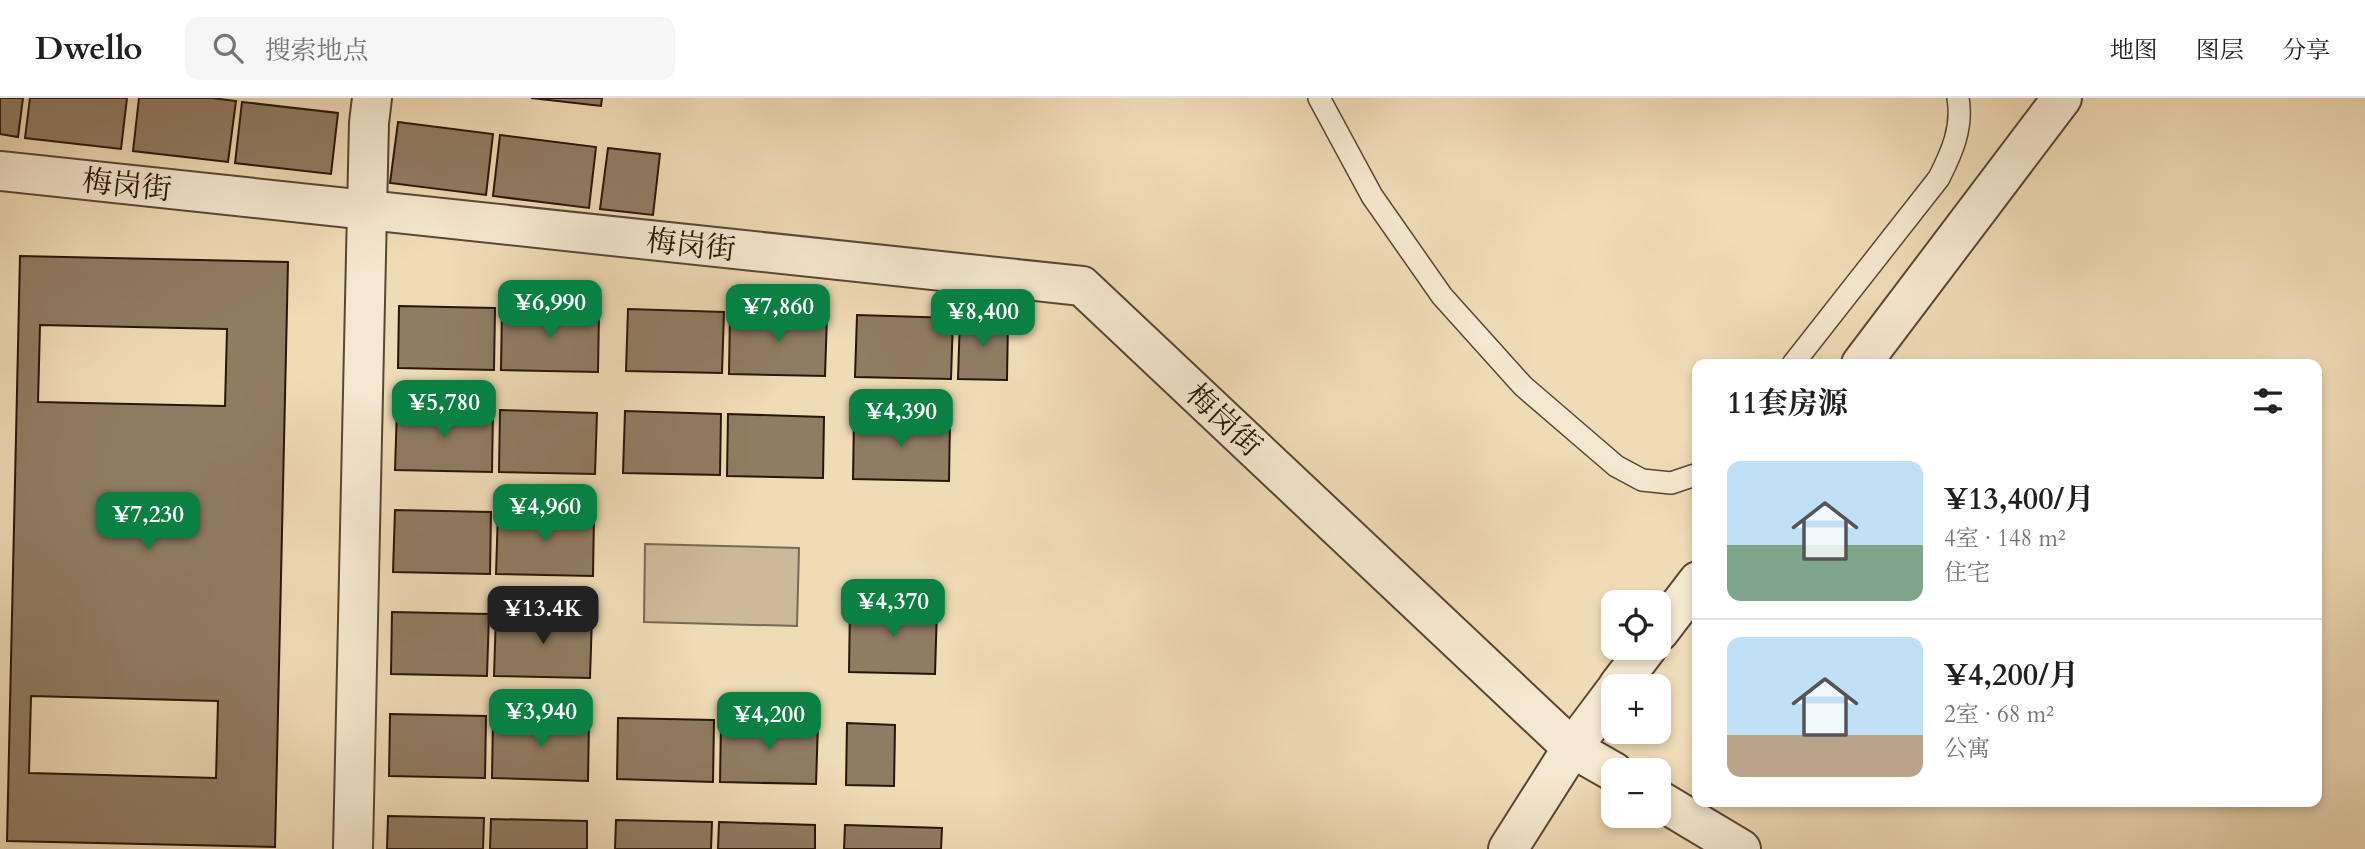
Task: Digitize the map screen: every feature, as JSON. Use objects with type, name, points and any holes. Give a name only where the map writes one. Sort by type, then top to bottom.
[{"type":"street","points":[[353,849],[369,123],[372,98]]},
{"type":"street","points":[[1865,359],[2062,98]]},
{"type":"street","name":"梅岗街","points":[[0,171],[1082,286],[1572,748],[1601,765]]},
{"type":"street","points":[[1671,616],[1692,589]]},
{"type":"street","points":[[1627,674],[1638,660]]},
{"type":"street","points":[[1508,849],[1572,748],[1601,709]]},
{"type":"street","points":[[1671,807],[1741,849]]},
{"type":"lane","points":[[1319,98],[1371,196],[1434,285],[1524,386],[1616,466],[1642,480],[1671,483],[1692,476]]},
{"type":"lane","points":[[1797,359],[1939,178],[1955,147],[1962,103]]},
{"type":"shaded area","points":[[645,544],[799,548],[797,626],[644,622]]},
{"type":"building","points":[[0,98],[23,98],[18,137],[0,134]]},
{"type":"building","points":[[30,98],[127,98],[121,149],[25,138]]},
{"type":"building","points":[[139,98],[212,98],[236,101],[228,162],[133,151]]},
{"type":"building","points":[[531,98],[602,98],[601,106]]},
{"type":"building","points":[[242,102],[338,113],[331,174],[235,163]]},
{"type":"building","points":[[398,122],[493,134],[486,195],[390,183]]},
{"type":"building","points":[[500,135],[596,147],[589,208],[493,196]]},
{"type":"building","points":[[608,148],[660,154],[653,215],[600,209]]},
{"type":"building","points":[[20,256],[288,262],[275,847],[7,841]],"holes":[[[40,325],[227,329],[225,406],[38,402]],[[31,696],[218,701],[216,778],[29,773]]]},
{"type":"building","points":[[399,306],[495,308],[494,370],[398,368]]},
{"type":"building","points":[[502,308],[599,310],[598,372],[501,370]]},
{"type":"building","points":[[628,309],[724,312],[722,373],[626,371]]},
{"type":"building","points":[[730,312],[827,315],[825,376],[729,374]]},
{"type":"building","points":[[857,315],[953,318],[951,379],[855,377]]},
{"type":"building","points":[[960,317],[1008,318],[1007,380],[958,379]]},
{"type":"building","points":[[397,408],[493,410],[492,472],[395,470]]},
{"type":"building","points":[[500,410],[597,413],[595,474],[499,472]]},
{"type":"building","points":[[625,411],[721,414],[720,475],[623,473]]},
{"type":"building","points":[[728,414],[824,417],[823,478],[727,476]]},
{"type":"building","points":[[854,417],[950,420],[949,481],[853,479]]},
{"type":"building","points":[[395,510],[491,512],[490,574],[393,572]]},
{"type":"building","points":[[498,512],[594,515],[593,576],[496,574]]},
{"type":"building","points":[[850,605],[937,607],[935,674],[849,672]]},
{"type":"building","points":[[392,612],[489,614],[487,676],[391,674]]},
{"type":"building","points":[[496,614],[592,617],[590,678],[494,676]]},
{"type":"building","points":[[390,714],[486,716],[485,778],[389,776]]},
{"type":"building","points":[[493,717],[589,719],[588,781],[492,778]]},
{"type":"building","points":[[618,718],[714,720],[713,782],[617,779]]},
{"type":"building","points":[[721,720],[818,723],[816,784],[720,782]]},
{"type":"building","points":[[847,723],[895,725],[894,786],[846,785]]},
{"type":"building","points":[[388,816],[484,818],[483,849],[387,849]]},
{"type":"building","points":[[491,819],[587,821],[587,849],[490,849]]},
{"type":"building","points":[[616,820],[712,822],[711,849],[615,849]]},
{"type":"building","points":[[719,822],[815,825],[815,849],[718,849]]},
{"type":"building","points":[[845,825],[942,828],[941,849],[844,849]]}]
